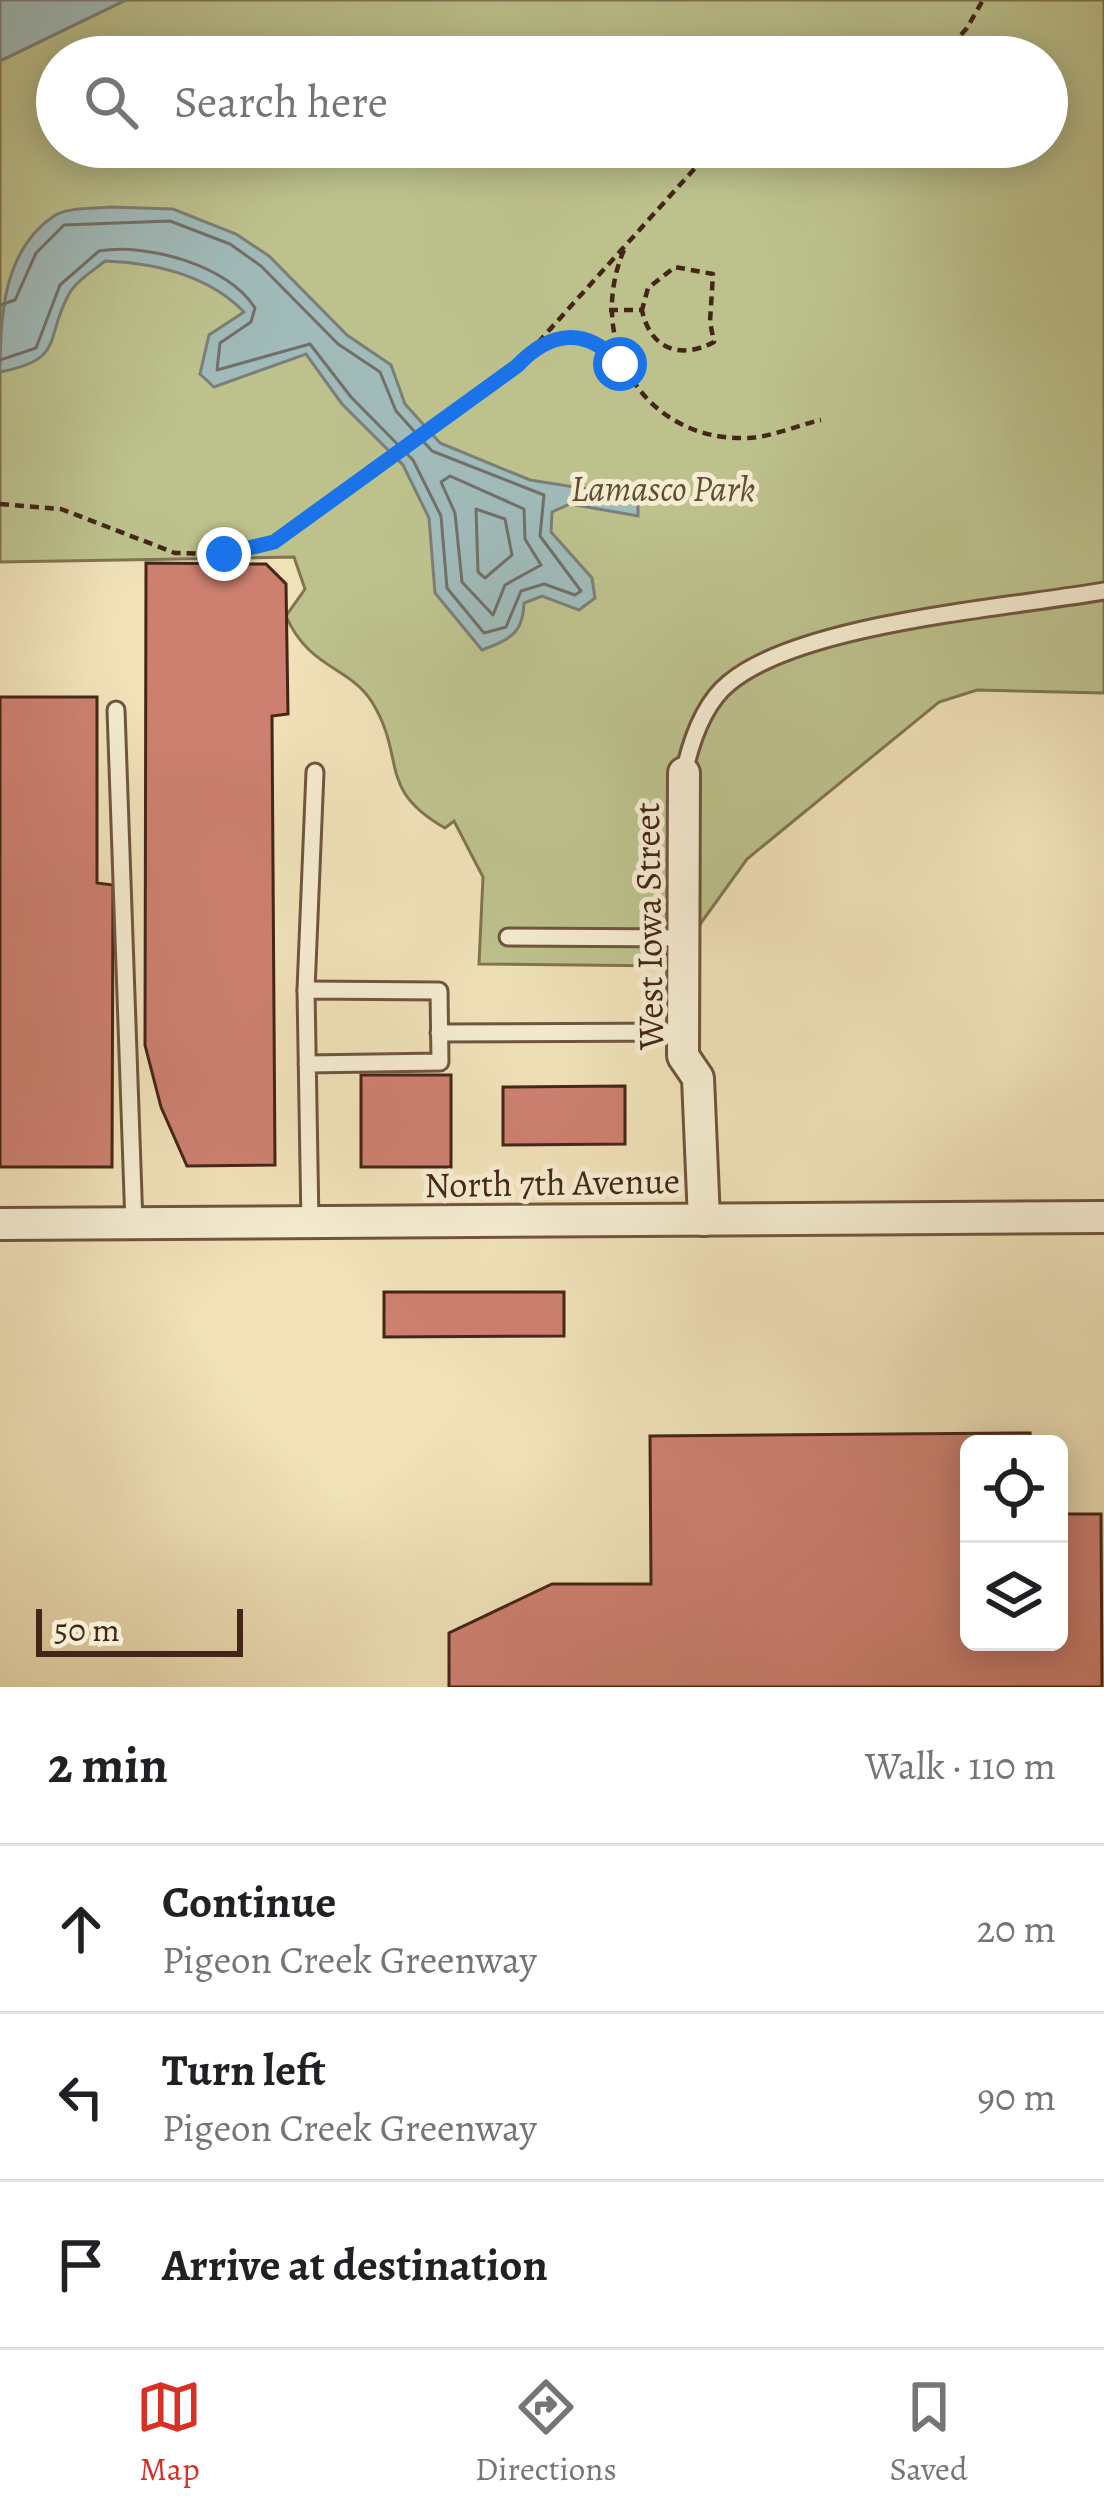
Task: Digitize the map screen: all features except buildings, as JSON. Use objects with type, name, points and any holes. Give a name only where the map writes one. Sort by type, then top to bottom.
[{"type":"street","name":"West Iowa Street","points":[[684,773],[683,1056],[698,1078],[704,1220]]},
{"type":"street","name":"North 7th Avenue","points":[[0,1224],[1104,1217]]},
{"type":"lane","points":[[684,773],[715,698],[727,684],[786,648],[1104,591]]},
{"type":"lane","points":[[116,710],[134,1224]]},
{"type":"lane","points":[[310,1223],[306,990],[315,772]]},
{"type":"lane","points":[[508,937],[683,938]]},
{"type":"lane","points":[[306,990],[439,991],[440,1062],[307,1064]]},
{"type":"lane","points":[[439,1033],[683,1032]]},
{"type":"path","points":[[961,36],[982,0]]},
{"type":"path","points":[[0,504],[61,509],[175,553],[224,554],[274,542],[517,366],[695,168]]},
{"type":"path","points":[[620,364],[609,310],[610,282],[626,245]]},
{"type":"path","points":[[675,267],[713,274],[710,322],[714,342],[699,350],[676,352],[656,342],[642,310],[648,288],[675,267]]},
{"type":"path","points":[[609,310],[642,310]]},
{"type":"path","points":[[538,344],[561,337],[606,348],[676,421],[712,434],[750,438],[821,420]]},
{"type":"green space","name":"Lamasco Park","points":[[126,0],[1104,0],[1104,693],[977,690],[939,702],[747,859],[670,966],[479,964],[483,877],[454,821],[445,828],[409,800],[382,722],[363,690],[317,657],[295,633],[286,616],[305,589],[294,557],[0,562],[0,61],[36,44],[36,168],[1068,168],[1068,36],[52,36]]},
{"type":"water","points":[[0,0],[126,0],[52,36],[36,36],[36,44],[0,61]]},
{"type":"water","points":[[110,207],[173,209],[236,234],[269,256],[347,335],[391,365],[405,404],[440,443],[530,480],[638,497],[638,516],[570,504],[552,512],[551,532],[592,578],[595,598],[579,610],[542,596],[524,603],[513,634],[482,650],[435,593],[429,518],[403,465],[342,404],[306,354],[214,387],[200,374],[209,335],[244,312],[214,289],[180,273],[105,261],[72,289],[44,353],[35,361],[0,372],[8,286],[24,247],[60,213]]},
{"type":"route","points":[[224,554],[274,542],[517,366],[538,344],[561,337],[586,340],[606,348],[620,364]]}]
